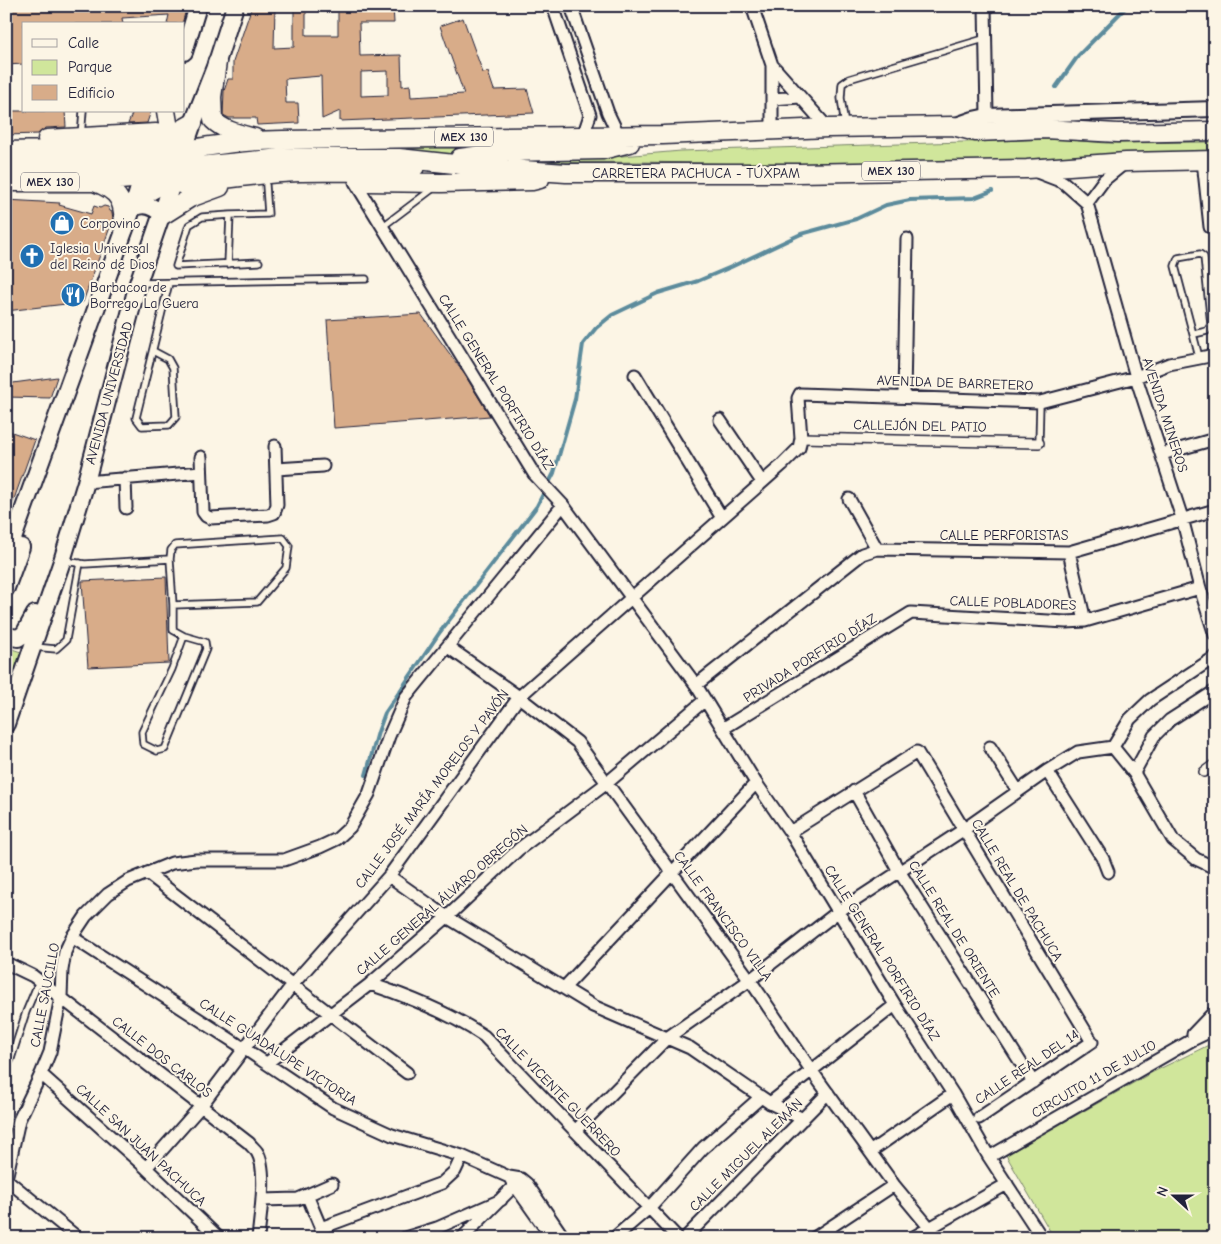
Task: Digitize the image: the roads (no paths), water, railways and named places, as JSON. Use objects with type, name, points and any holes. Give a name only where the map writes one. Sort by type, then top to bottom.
[{"type":"main road","points":[[185,49],[198,6]]},
{"type":"main road","points":[[6,558],[133,205],[152,189],[163,160],[194,121],[217,62],[234,6]]},
{"type":"main road","points":[[217,62],[212,97],[212,120],[219,126],[231,131],[265,140]]},
{"type":"main road","points":[[162,215],[166,112]]},
{"type":"main road","points":[[167,112],[170,118],[180,123],[194,121]]},
{"type":"main road","name":"MEX 130","points":[[6,168],[134,165],[251,141],[265,140],[619,136],[836,128],[953,126],[976,132],[1044,129],[1118,134],[1215,131]]},
{"type":"main road","points":[[436,162],[505,152],[602,150],[663,135]]},
{"type":"main road","points":[[6,140],[143,148],[163,160]]},
{"type":"main road","points":[[6,150],[81,144]]},
{"type":"main road","name":"CARRETERA PACHUCA - TÚXPAM","points":[[163,160],[390,158],[566,174],[1027,169],[1126,162],[1209,161]]},
{"type":"main road","name":"MEX 130","points":[[6,182],[94,182],[132,179],[163,160]]},
{"type":"main road","points":[[162,215],[190,198],[218,188],[266,184],[355,182],[532,181],[566,174]]},
{"type":"main road","points":[[94,182],[105,186],[118,196],[122,204],[124,229]]},
{"type":"main road","points":[[133,205],[151,206],[162,215]]},
{"type":"main road","name":"AVENIDA UNIVERSIDAD","points":[[6,724],[62,561],[86,482],[138,283],[162,215]]},
{"type":"main road","points":[[6,588],[30,522],[29,496]]},
{"type":"main road","points":[[6,636],[18,638],[24,634],[46,586],[62,561]]},
{"type":"street","points":[[553,6],[590,115],[583,136]]},
{"type":"street","points":[[571,6],[608,113],[619,136]]},
{"type":"street","points":[[752,6],[772,65],[772,130]]},
{"type":"street","points":[[985,6],[987,116]]},
{"type":"street","points":[[772,65],[800,97],[836,128]]},
{"type":"street","points":[[772,99],[800,97]]},
{"type":"street","name":"MEX 130","points":[[953,126],[987,116],[1215,109]]},
{"type":"street","points":[[1209,161],[1210,227]]},
{"type":"street","points":[[1027,169],[1063,182],[1087,203],[1104,180],[1126,162]]},
{"type":"street","name":"CALLE GENERAL PORFIRIO DÍAZ","points":[[355,182],[534,474],[560,502],[696,685],[724,728],[756,783],[790,832],[989,1157],[1042,1238]]},
{"type":"street","name":"AVENIDA MINEROS","points":[[1087,203],[1136,377],[1182,518],[1200,588],[1215,636]]},
{"type":"street","points":[[904,396],[907,239]]},
{"type":"street","name":"AVENIDA DE BARRETERO","points":[[800,443],[798,398],[800,394],[1040,402],[1136,377],[1169,364],[1215,355]]},
{"type":"street","points":[[635,375],[722,518]]},
{"type":"street","points":[[720,420],[762,482]]},
{"type":"street","points":[[1162,454],[1215,439]]},
{"type":"street","name":"CALLE JOSÉ MARÍA MORELOS Y PAVÓN","points":[[245,1048],[293,984],[389,876],[519,697],[762,482],[800,443]]},
{"type":"street","name":"CALLEJÓN DEL PATIO","points":[[800,443],[1039,443]]},
{"type":"street","points":[[201,457],[203,512],[206,516],[210,518],[268,515],[274,513],[277,505],[275,446]]},
{"type":"street","points":[[276,469],[323,466]]},
{"type":"street","points":[[86,482],[202,472]]},
{"type":"street","points":[[125,478],[126,508]]},
{"type":"street","points":[[696,685],[862,554],[877,549],[849,499]]},
{"type":"street","name":"CALLE SAUCILLO","points":[[6,1179],[19,1120],[50,1052],[60,997],[65,952],[72,937],[86,916],[108,894],[128,881],[172,863],[196,860],[284,860],[337,839],[350,827],[369,794],[389,736],[406,697],[560,502]]},
{"type":"street","name":"CALLE PERFORISTAS","points":[[877,549],[1069,552],[1215,510]]},
{"type":"street","points":[[1069,552],[1085,620]]},
{"type":"street","name":"CALLE POBLADORES","points":[[911,613],[1066,622],[1085,620],[1200,588]]},
{"type":"street","name":"PRIVADA PORFIRIO DÍAZ","points":[[724,728],[911,613]]},
{"type":"street","name":"CALLE FRANCISCO VILLA","points":[[448,646],[577,742],[673,872],[894,1185],[938,1238]]},
{"type":"street","points":[[1113,748],[1130,719],[1150,700],[1215,657]]},
{"type":"street","points":[[1134,773],[1154,736],[1170,720],[1215,691]]},
{"type":"street","name":"CALLE GENERAL ÁLVARO OBREGÓN","points":[[267,1063],[370,984],[447,917],[519,849],[607,783],[705,700]]},
{"type":"street","points":[[990,746],[1018,791]]},
{"type":"street","points":[[576,1131],[667,1038],[750,980],[839,911],[963,830],[1046,771],[1078,752],[1113,748]]},
{"type":"street","points":[[1113,748],[1134,773],[1174,840],[1196,859],[1215,868]]},
{"type":"street","name":"CALLE REAL DE PACHUCA","points":[[854,791],[917,752],[1092,1042]]},
{"type":"street","points":[[1204,772],[1215,764]]},
{"type":"street","points":[[1046,771],[1103,859],[1108,872]]},
{"type":"street","points":[[564,988],[756,783]]},
{"type":"street","points":[[790,832],[854,791]]},
{"type":"street","name":"CALLE REAL DE ORIENTE","points":[[854,791],[899,871],[1033,1082]]},
{"type":"street","points":[[147,873],[407,1073]]},
{"type":"street","points":[[389,876],[447,917],[593,1006],[690,1048],[766,1100],[803,1119]]},
{"type":"street","name":"CALLE GUADALUPE VICTORIA","points":[[72,937],[245,1048],[333,1108],[392,1135],[462,1156],[515,1181],[527,1184],[552,1238]]},
{"type":"street","name":"CALLE DOS CARLOS","points":[[6,963],[39,981],[249,1143],[257,1152],[261,1163],[262,1200],[258,1238]]},
{"type":"street","name":"CALLE VICENTE GUERRERO","points":[[370,984],[416,999],[464,1023],[484,1036],[678,1238]]},
{"type":"street","points":[[614,1238],[649,1208],[703,1148],[766,1100],[811,1070],[895,1005]]},
{"type":"street","points":[[1192,1040],[1193,1034],[1215,1011]]},
{"type":"street","name":"CIRCUITO 11 DE JULIO","points":[[989,1157],[1192,1040],[1215,1029]]},
{"type":"street","name":"CALLE REAL DEL 14","points":[[979,1118],[1092,1042]]},
{"type":"street","points":[[146,1168],[201,1106],[245,1048]]},
{"type":"street","name":"CALLE SAN JUAN PACHUCA","points":[[41,1074],[146,1168],[219,1238]]},
{"type":"street","name":"CALLE MIGUEL ALEMÁN","points":[[684,1238],[828,1093]]},
{"type":"street","points":[[871,1151],[952,1094]]},
{"type":"street","points":[[307,1195],[323,1233],[442,1182],[455,1171],[462,1156]]},
{"type":"street","points":[[6,1179],[78,1238]]},
{"type":"street","points":[[463,1238],[501,1200],[515,1181]]},
{"type":"street","points":[[262,1200],[298,1199],[332,1184]]},
{"type":"street","points":[[912,1238],[1007,1184]]},
{"type":"street","points":[[814,1238],[894,1185]]},
{"type":"street","points":[[405,1238],[437,1228],[501,1200]]},
{"type":"street","name":"CALLE GUADALUPE VICTORIA","points":[[545,1220],[564,1238]]},
{"type":"lane","points":[[836,128],[842,84],[849,78],[986,38]]},
{"type":"lane","points":[[81,144],[83,112]]},
{"type":"lane","points":[[382,227],[441,183]]},
{"type":"lane","points":[[259,262],[176,266],[189,225],[202,218],[268,214],[266,184]]},
{"type":"lane","points":[[228,264],[230,216]]},
{"type":"lane","points":[[1194,334],[1207,331],[1211,325],[1204,257],[1200,254],[1178,258],[1175,266],[1199,357]]},
{"type":"lane","points":[[138,283],[366,279]]},
{"type":"lane","points":[[153,351],[168,359],[174,368],[176,417],[169,425],[142,426],[136,418],[169,283]]},
{"type":"lane","points":[[1039,443],[1040,402]]},
{"type":"lane","points":[[173,604],[258,602],[286,568],[289,546],[283,538],[175,545],[171,550],[173,630],[184,636],[205,642],[206,649],[165,749],[157,751],[143,744],[142,732],[172,670],[184,636]]},
{"type":"lane","points":[[62,561],[80,563],[170,559]]},
{"type":"lane","points":[[32,647],[56,649],[66,640],[80,563]]},
{"type":"lane","points":[[6,1068],[39,981]]},
{"type":"waterway","points":[[1056,87],[1078,56],[1127,6]]},
{"type":"waterway","points":[[366,775],[385,713],[440,632],[537,506],[554,473],[575,399],[583,344],[596,328],[612,315],[658,293],[698,281],[801,234],[856,219],[886,205],[910,200],[974,198],[992,191]]},
{"type":"place","name":"Corpovino","points":[[62,223]]},
{"type":"place","name":"Iglesia Universal del Reino de Dios","points":[[32,256]]},
{"type":"place","name":"Barbacoa de Borrego La Guera","points":[[73,295]]}]
